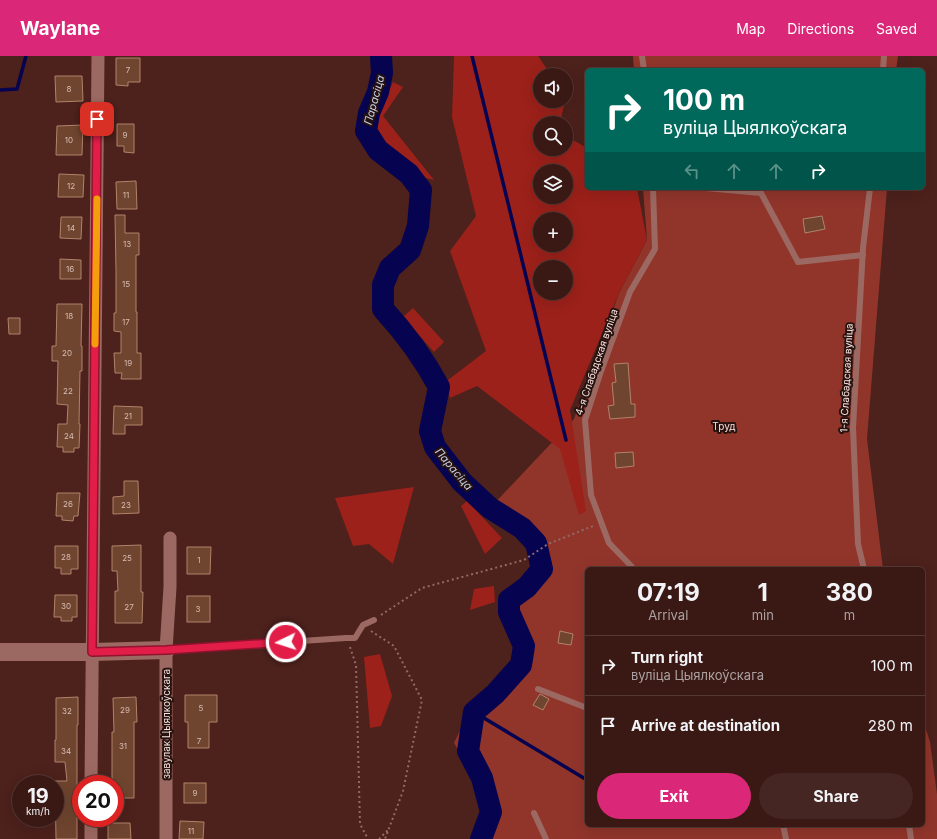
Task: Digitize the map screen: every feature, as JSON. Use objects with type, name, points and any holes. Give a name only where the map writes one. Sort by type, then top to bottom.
[{"type":"street","points":[[91,775],[98,56]]},
{"type":"street","name":"завулак Цыялкоўскага","points":[[166,839],[166,650],[170,587],[170,538]]},
{"type":"street","points":[[0,652],[166,650]]},
{"type":"street","points":[[91,827],[91,839]]},
{"type":"lane","points":[[642,56],[644,68]]},
{"type":"lane","points":[[883,68],[884,56]]},
{"type":"lane","name":"4-я Слабадская вуліца","points":[[632,567],[609,543],[591,495],[585,420],[630,292],[655,249],[653,190]]},
{"type":"lane","points":[[728,190],[761,193],[798,262],[863,255]]},
{"type":"lane","name":"1-я Слабадская вуліца","points":[[864,567],[858,544],[853,428],[863,255],[870,190]]},
{"type":"lane","points":[[166,650],[355,638],[363,625],[374,620]]},
{"type":"lane","points":[[538,689],[585,707]]},
{"type":"lane","points":[[534,813],[546,839]]},
{"type":"lane","points":[[783,827],[786,839]]},
{"type":"lane","points":[[909,827],[911,839]]},
{"type":"path","points":[[374,620],[422,588],[524,560],[548,544],[601,523]]},
{"type":"path","points":[[363,625],[394,646],[422,700],[403,791],[386,839]]},
{"type":"path","points":[[346,638],[356,665],[360,824],[368,839]]},
{"type":"path","points":[[379,839],[389,830]]},
{"type":"green space","points":[[633,56],[898,56],[896,68],[634,68]]},
{"type":"green space","name":"Труд","points":[[643,190],[887,190],[867,439],[883,567],[585,567],[585,827],[925,827],[925,726],[930,742],[937,794],[937,839],[481,839],[489,818],[478,785],[454,743],[477,696],[507,680],[521,665],[524,646],[509,612],[509,600],[527,587],[542,569],[536,543],[522,528],[490,508],[574,419],[619,293],[647,240]]},
{"type":"shaded area","points":[[454,56],[538,56],[546,68],[533,68],[533,108],[563,108],[562,116],[533,116],[533,156],[573,156],[573,140],[585,147],[585,190],[637,190],[647,240],[619,293],[570,410],[586,511],[579,515],[560,449],[477,386],[450,398],[444,383],[486,351],[450,251],[476,216],[452,117]]},
{"type":"shaded area","points":[[393,82],[403,87],[383,116],[434,180],[422,177],[372,129]]},
{"type":"shaded area","points":[[413,308],[444,342],[434,352],[403,317]]},
{"type":"shaded area","points":[[414,487],[393,564],[369,544],[353,546],[335,498]]},
{"type":"shaded area","points":[[467,501],[502,538],[485,554],[461,506]]},
{"type":"shaded area","points":[[494,586],[495,602],[470,610],[474,589]]},
{"type":"shaded area","points":[[380,654],[392,696],[381,726],[370,728],[364,657]]},
{"type":"building","points":[[116,58],[140,58],[140,82],[128,82],[128,86],[116,85]]},
{"type":"building","points":[[55,76],[82,76],[83,101],[56,102]]},
{"type":"building","points":[[117,124],[134,124],[134,153],[124,152],[124,146],[117,146]]},
{"type":"building","points":[[83,125],[82,155],[56,155],[57,126]]},
{"type":"building","points":[[59,174],[84,175],[83,197],[58,197]]},
{"type":"building","points":[[136,181],[137,209],[117,209],[116,182]]},
{"type":"building","points":[[115,215],[125,215],[125,233],[139,233],[139,255],[136,255],[136,312],[137,353],[141,353],[141,379],[121,379],[122,373],[115,373],[114,353],[121,353],[121,332],[114,331],[114,313],[116,313]]},
{"type":"building","points":[[822,216],[825,229],[805,233],[803,219]]},
{"type":"building","points":[[61,217],[82,217],[81,239],[60,238]]},
{"type":"building","points":[[60,259],[81,260],[81,279],[60,279]]},
{"type":"building","points":[[57,304],[82,304],[82,371],[80,371],[79,448],[74,448],[74,452],[63,452],[63,447],[57,447],[58,424],[67,424],[68,405],[57,404],[58,361],[52,361],[52,346],[56,346]]},
{"type":"building","points":[[8,318],[20,318],[20,334],[9,334]]},
{"type":"building","points":[[628,363],[631,404],[635,404],[635,417],[610,419],[608,406],[614,405],[612,383],[616,382],[614,364]]},
{"type":"building","points":[[114,406],[142,407],[142,425],[125,425],[125,434],[113,434]]},
{"type":"building","points":[[633,452],[634,466],[616,468],[615,453]]},
{"type":"building","points":[[124,481],[138,481],[139,513],[113,514],[113,497],[124,496]]},
{"type":"building","points":[[57,493],[80,493],[78,516],[74,516],[73,521],[62,520],[62,516],[56,516]]},
{"type":"building","points":[[141,545],[141,592],[143,592],[142,623],[115,623],[115,591],[118,591],[117,571],[112,571],[112,546]]},
{"type":"building","points":[[55,546],[78,546],[78,569],[71,569],[71,574],[61,574],[61,568],[55,568]]},
{"type":"building","points":[[187,547],[211,547],[210,574],[187,574]]},
{"type":"building","points":[[55,595],[77,595],[77,617],[72,617],[72,621],[61,621],[61,617],[54,617]]},
{"type":"building","points":[[187,596],[210,596],[210,622],[187,622]]},
{"type":"building","points":[[560,631],[573,634],[571,645],[558,643]]},
{"type":"building","points":[[540,694],[549,699],[543,710],[533,705]]},
{"type":"building","points":[[185,695],[217,695],[217,722],[209,722],[209,748],[188,748],[188,722],[185,722]]},
{"type":"building","points":[[78,697],[77,775],[72,775],[72,827],[77,827],[77,839],[56,839],[56,827],[64,827],[64,781],[67,781],[65,762],[55,762],[56,698]]},
{"type":"building","points":[[136,697],[137,722],[134,722],[134,798],[124,798],[124,775],[112,775],[112,732],[114,732],[113,698]]},
{"type":"building","points":[[184,783],[206,783],[206,803],[184,803]]},
{"type":"building","points":[[180,821],[204,822],[203,839],[179,839]]},
{"type":"building","points":[[124,823],[130,823],[131,839],[108,839],[108,827],[124,827]]},
{"type":"waterway","points":[[0,90],[17,89],[26,56]]},
{"type":"waterway","name":"Парасіца","points":[[381,56],[382,73],[378,92],[369,113],[366,131],[378,150],[409,174],[421,190],[418,226],[410,250],[390,268],[383,285],[383,309],[414,346],[439,387],[430,431],[435,447],[462,482],[490,508],[522,528],[536,543],[542,569],[527,587],[509,600],[509,612],[524,646],[521,665],[495,694],[474,712],[468,751],[482,778],[491,812],[481,839]]},
{"type":"waterway","points":[[472,56],[566,440]]},
{"type":"waterway","points":[[474,712],[585,779]]},
{"type":"slow traffic","points":[[95,344],[97,199]]},
{"type":"route","points":[[97,119],[92,652],[166,650],[286,642]]}]
